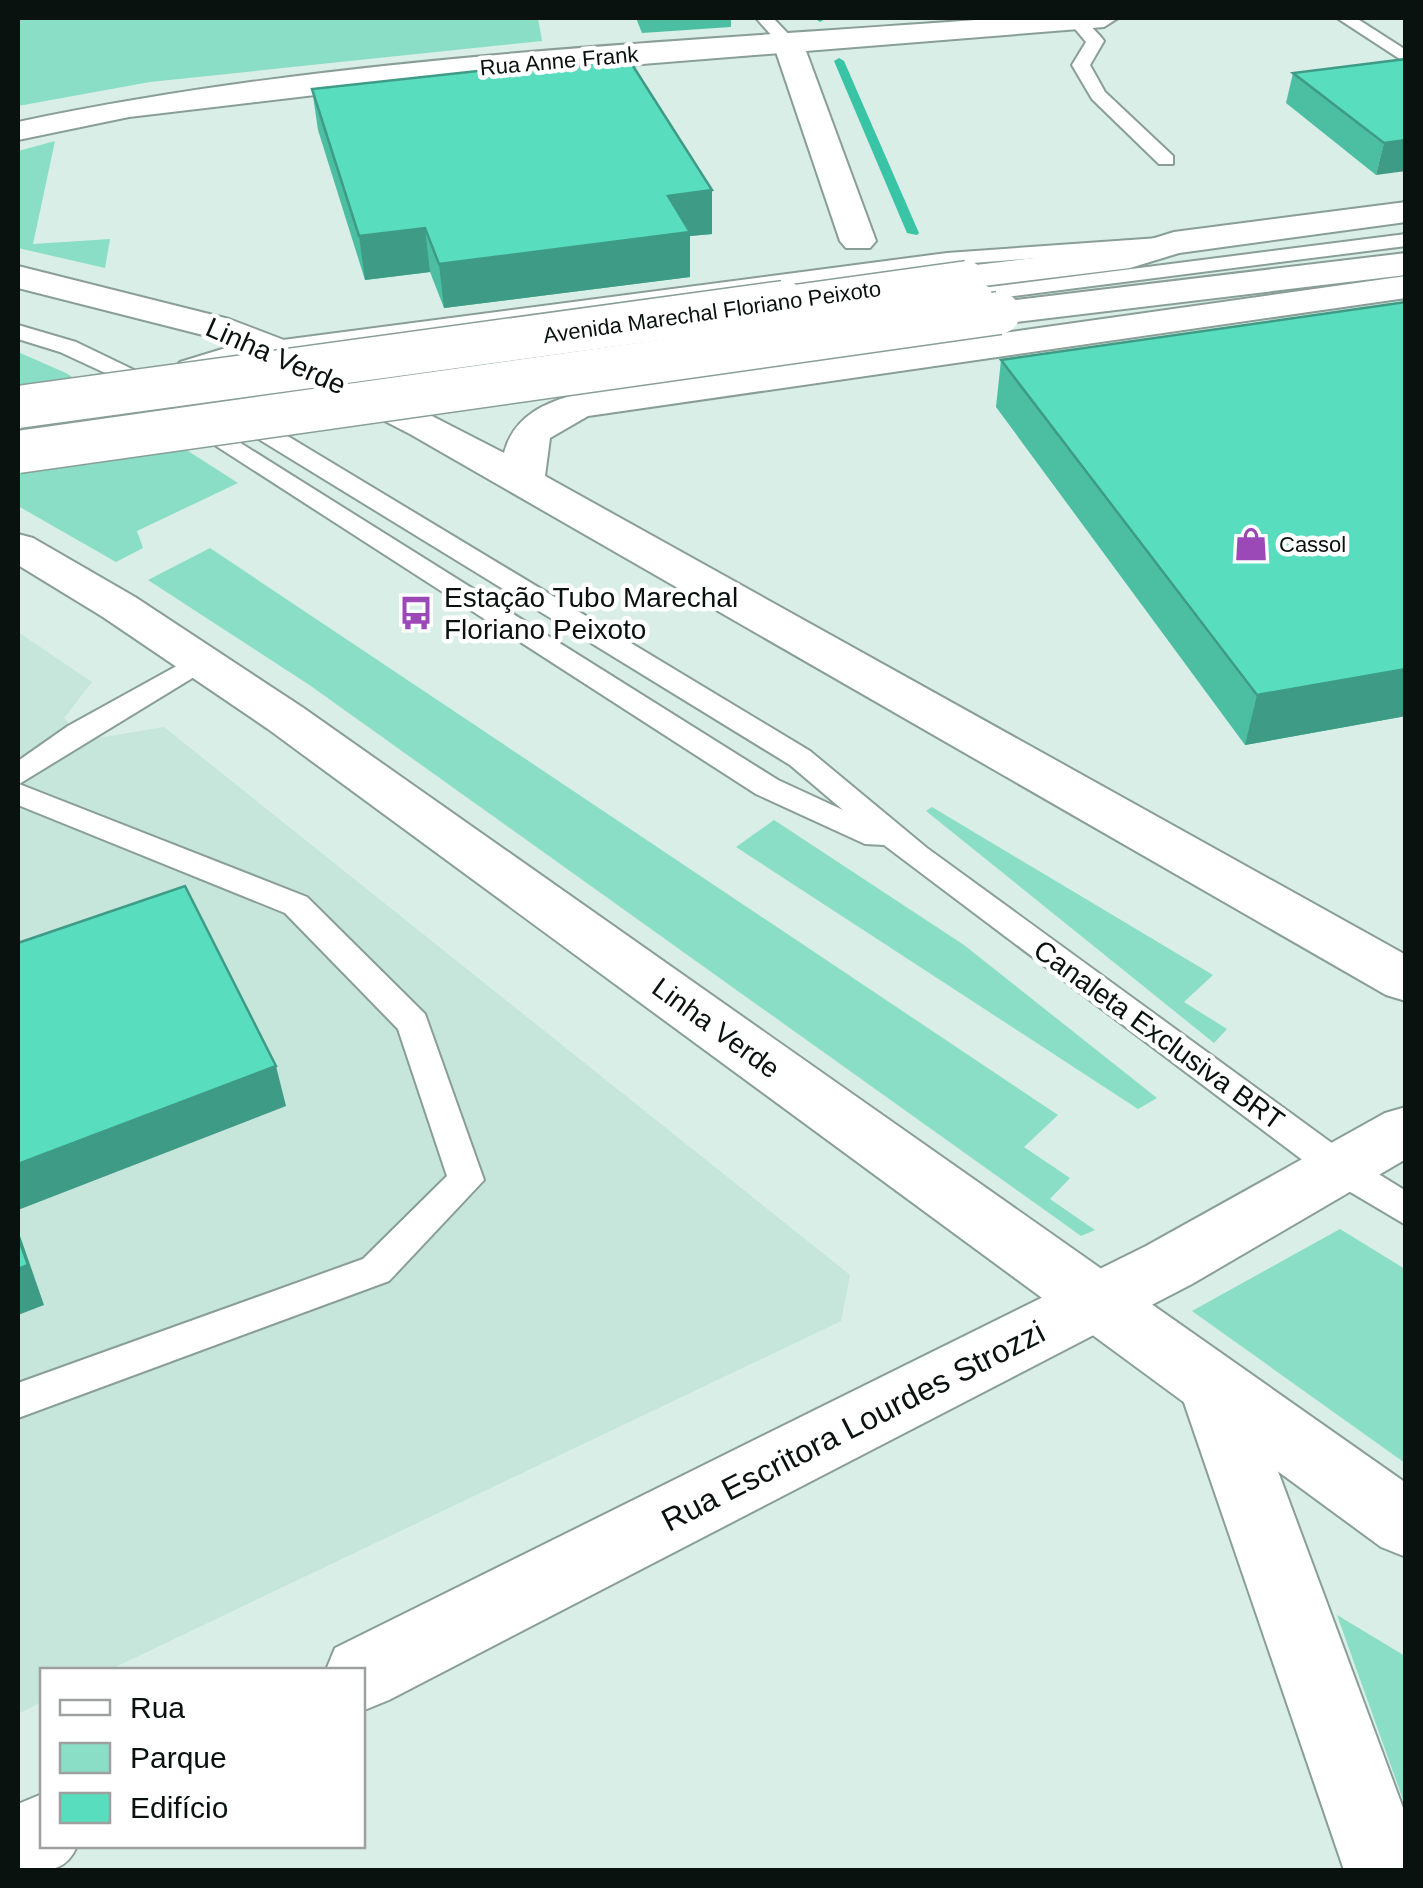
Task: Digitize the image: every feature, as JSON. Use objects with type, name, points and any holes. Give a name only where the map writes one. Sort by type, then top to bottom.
[{"type":"main road","name":"Rua Anne Frank","points":[[18,131],[130,108],[276,89],[546,61],[1084,19]]},
{"type":"main road","points":[[788,43],[858,242]]},
{"type":"main road","name":"Avenida Marechal Floriano Peixoto","points":[[18,452],[983,295],[1051,267],[1130,257],[1174,243],[1406,212]]},
{"type":"main road","name":"Avenida Marechal Floriano Peixoto","points":[[18,407],[983,295],[1120,298],[1406,264]]},
{"type":"main road","name":"Linha Verde","points":[[18,276],[158,310],[270,348],[424,424],[1406,981]]},
{"type":"main road","points":[[525,482],[521,455],[532,430],[553,414],[581,404],[1406,286]]},
{"type":"main road","points":[[1120,298],[1252,309]]},
{"type":"main road","name":"Linha Verde","points":[[18,547],[202,660],[1406,1524]]},
{"type":"main road","name":"Rua Escritora Lourdes Strozzi","points":[[365,1672],[1097,1302],[1406,1130]]},
{"type":"main road","points":[[1212,1385],[1385,1870]]},
{"type":"main road","points":[[18,1847],[40,1835]]},
{"type":"lane","points":[[764,18],[788,43]]},
{"type":"lane","points":[[1351,18],[1406,58]]},
{"type":"lane","points":[[1084,19],[1095,41],[1081,64],[1098,95],[1166,160]]},
{"type":"lane","points":[[1340,220],[1406,221]]},
{"type":"lane","name":"Canaleta Exclusiva BRT","points":[[18,428],[174,400],[1406,240]]},
{"type":"lane","name":"Canaleta Exclusiva BRT","points":[[916,855],[767,786],[192,422],[174,400],[174,378],[198,362],[270,348],[927,262],[1174,243]]},
{"type":"lane","name":"Canaleta Exclusiva BRT","points":[[1014,255],[1238,260]]},
{"type":"lane","name":"Canaleta Exclusiva BRT","points":[[18,332],[68,347],[174,400],[233,413],[800,758],[916,855],[1338,1167],[1406,1210]]},
{"type":"lane","points":[[18,775],[78,732],[202,660]]},
{"type":"lane","points":[[18,794],[296,905],[413,1023],[466,1180],[376,1270],[18,1400]]},
{"type":"shaded area","points":[[18,632],[92,682],[64,718],[86,740],[164,727],[850,1275],[841,1321],[113,1668],[40,1668],[40,1703],[18,1714]]},
{"type":"green space","points":[[18,18],[538,18],[542,41],[150,82],[18,106]]},
{"type":"green space","points":[[55,141],[33,244],[110,239],[105,268],[18,248],[18,151]]},
{"type":"green space","points":[[18,352],[66,373],[238,483],[137,531],[143,548],[116,562],[18,506]]},
{"type":"green space","points":[[210,548],[1058,1115],[1024,1147],[1070,1178],[1050,1199],[1095,1230],[1081,1236],[308,684],[148,580]]},
{"type":"green space","points":[[932,807],[1213,975],[1184,1002],[1227,1029],[1214,1043],[926,811]]},
{"type":"green space","points":[[774,820],[964,945],[1157,1098],[1138,1109],[736,847]]},
{"type":"green space","points":[[1340,1229],[1405,1269],[1405,1463],[1192,1311]]},
{"type":"green space","points":[[1337,1615],[1405,1656],[1405,1805]]},
{"type":"building","points":[[626,55],[712,190],[668,196],[690,232],[439,264],[425,228],[359,236],[312,89]]},
{"type":"building","points":[[1406,59],[1406,140],[1384,143],[1293,73]]},
{"type":"building","name":"Cassol","points":[[1406,302],[1406,669],[1257,695],[1001,360]]},
{"type":"building","points":[[185,886],[276,1066],[18,1164],[18,943]]},
{"type":"building","points":[[18,1237],[28,1265],[18,1269]]},
{"type":"waterway","points":[[839,61],[913,233]]},
{"type":"place","name":"Cassol","points":[[1251,544]]},
{"type":"place","name":"Estação Tubo Marechal Floriano Peixoto","points":[[416,613]]}]
